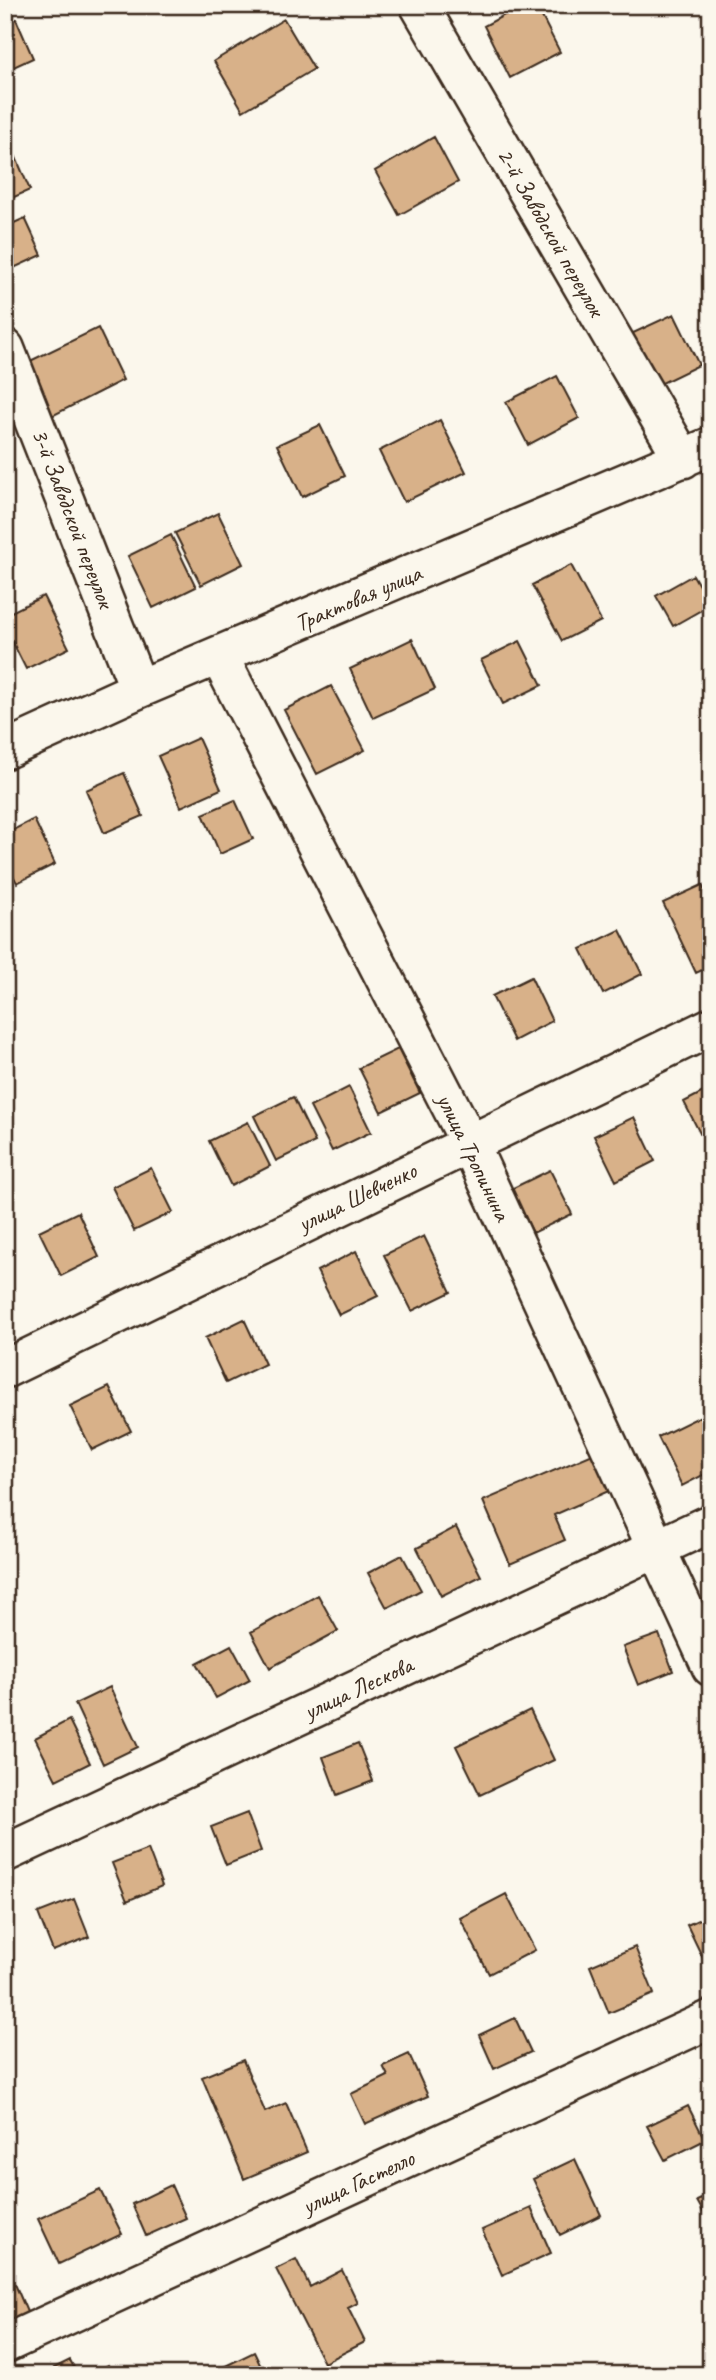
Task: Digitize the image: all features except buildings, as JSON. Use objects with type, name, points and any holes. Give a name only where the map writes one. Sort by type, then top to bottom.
[{"type":"street","name":"2-й Заводской переулок","points":[[419,5],[697,453]]},
{"type":"street","name":"3-й Заводской переулок","points":[[5,348],[139,689]]},
{"type":"street","name":"Трактовая улица","points":[[5,750],[139,689],[697,453]]},
{"type":"street","name":"улица Тропинина","points":[[219,656],[469,1142],[711,1667]]},
{"type":"street","name":"улица Шевченко","points":[[5,1369],[711,1027]]},
{"type":"street","name":"улица Лескова","points":[[5,1853],[711,1523]]},
{"type":"street","name":"улица Гастелло","points":[[5,2344],[711,2019]]}]
